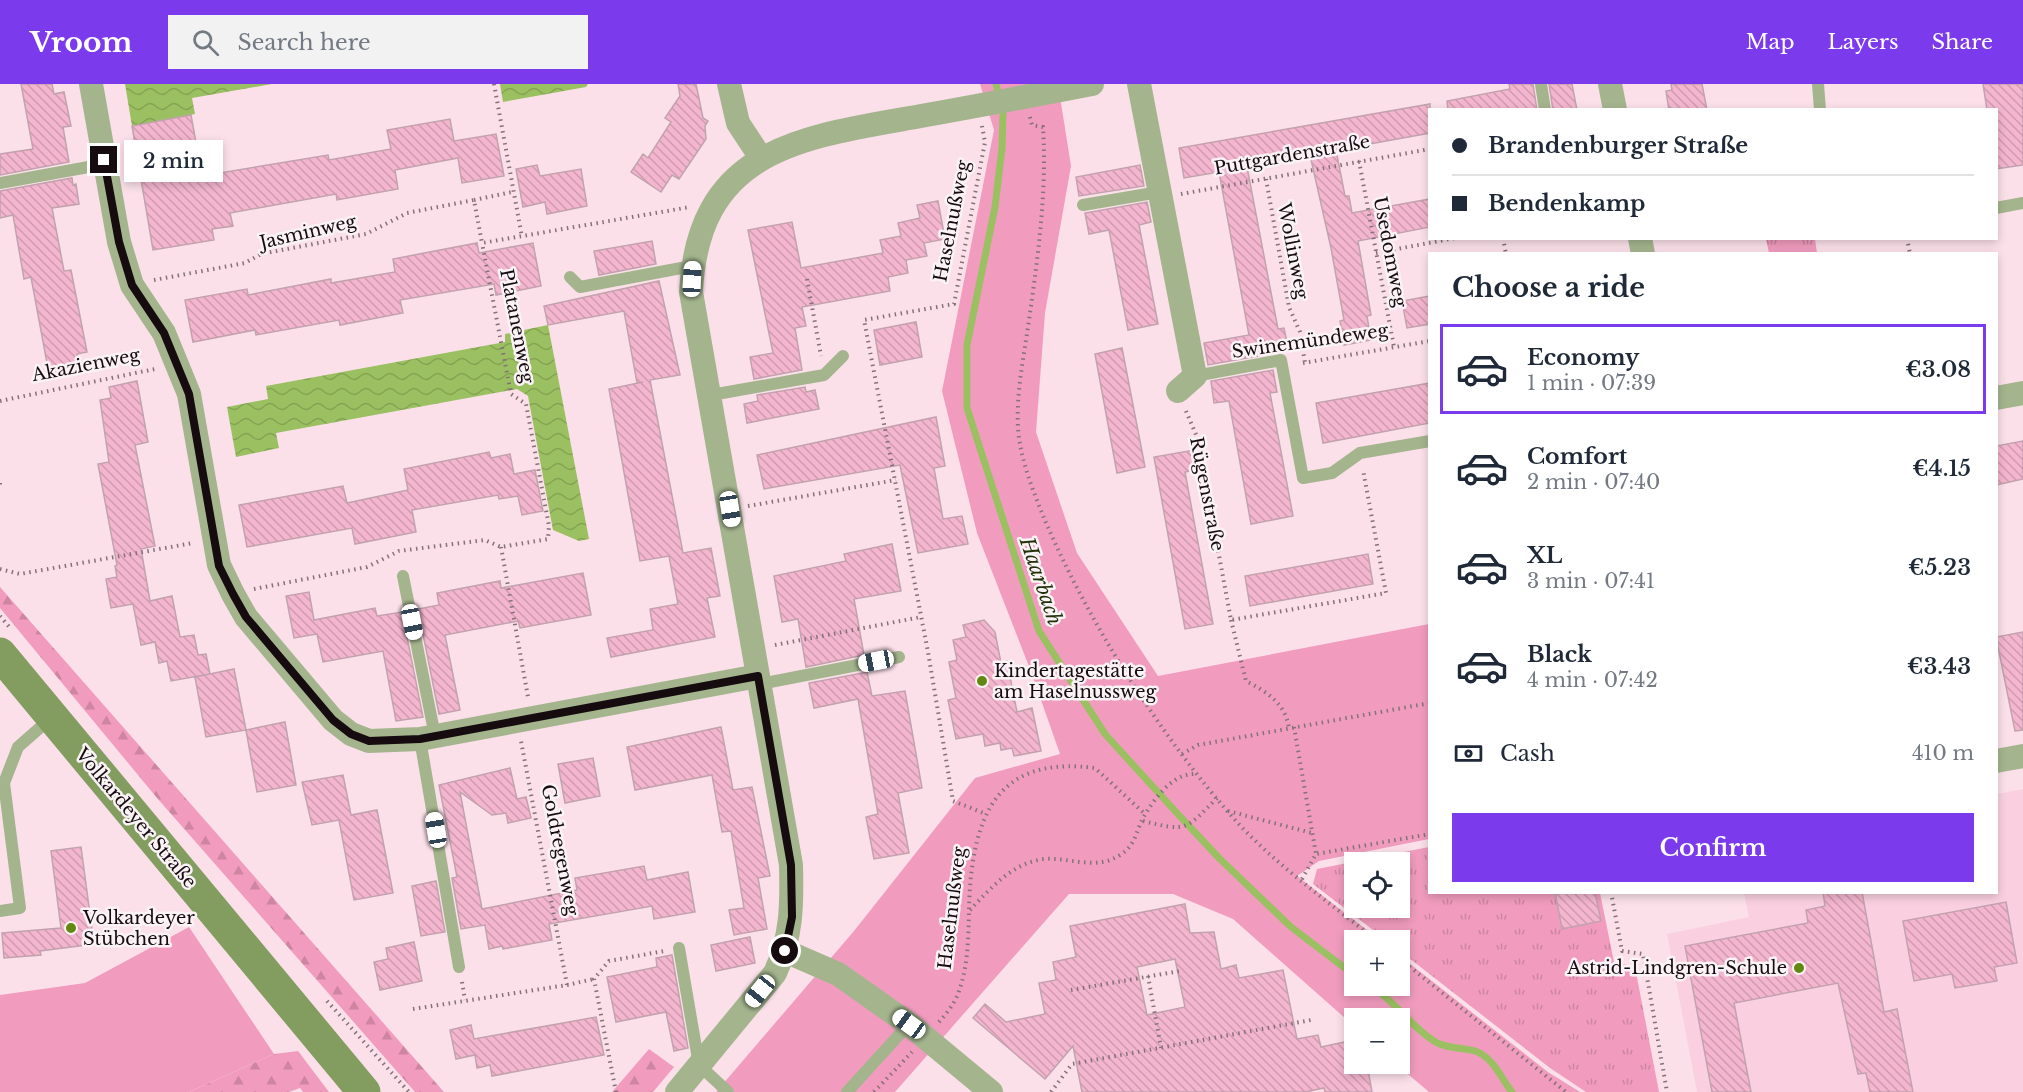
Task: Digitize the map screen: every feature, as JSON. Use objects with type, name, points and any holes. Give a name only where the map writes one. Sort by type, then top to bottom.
[{"type":"main road","name":"Volkardeyer Straße","points":[[0,654],[364,1092]]},
{"type":"street","points":[[91,84],[119,242],[132,285],[164,333],[179,364],[189,394],[219,566],[246,617],[333,720],[351,734],[369,741],[427,737],[759,680]]},
{"type":"street","points":[[729,84],[738,123],[761,158]]},
{"type":"street","points":[[676,1092],[775,973],[785,951],[792,917],[791,865],[711,396],[691,292],[692,267],[697,243],[715,202],[736,177],[761,158],[778,149],[830,132],[1092,84]]},
{"type":"street","points":[[1139,84],[1159,195],[1186,383]]},
{"type":"street","points":[[1610,84],[1615,108]]},
{"type":"street","points":[[1998,398],[2023,393]]},
{"type":"street","points":[[1998,761],[2023,756]]},
{"type":"street","points":[[785,951],[838,974],[917,1031],[991,1092]]},
{"type":"lane","points":[[1541,84],[1545,108]]},
{"type":"lane","points":[[1818,84],[1820,108]]},
{"type":"lane","points":[[0,183],[105,164]]},
{"type":"lane","points":[[1083,205],[1159,195]]},
{"type":"lane","points":[[1998,208],[2023,203]]},
{"type":"lane","points":[[570,277],[580,287],[692,267]]},
{"type":"lane","points":[[711,396],[824,375],[843,356]]},
{"type":"lane","points":[[1281,360],[1303,478],[1332,473],[1360,453],[1428,441]]},
{"type":"lane","name":"Swinemündeweg","points":[[1186,383],[1281,360]]},
{"type":"lane","points":[[403,576],[459,967]]},
{"type":"lane","points":[[759,680],[899,657]]},
{"type":"lane","points":[[0,911],[20,908],[4,783],[18,747],[52,717]]},
{"type":"lane","points":[[679,948],[699,1065],[728,1092]]},
{"type":"lane","points":[[847,1092],[917,1031]]},
{"type":"path","points":[[494,84],[522,237]]},
{"type":"path","points":[[1026,97],[1032,125],[1043,127],[1045,178],[1034,284],[1018,392],[1018,431],[1038,504],[1070,573],[1119,658],[1182,754],[1249,834],[1364,930]]},
{"type":"path","name":"Haselnußweg","points":[[874,1092],[917,1031],[953,1004],[959,991],[964,969],[972,867],[986,814],[953,801],[896,480],[864,320],[954,304],[985,142],[978,106]]},
{"type":"path","name":"Puttgardenstraße","points":[[1159,195],[1428,149]]},
{"type":"path","name":"Usedomweg","points":[[1359,161],[1394,347]]},
{"type":"path","name":"Wollinweg","points":[[1266,178],[1289,307],[1300,332],[1305,363]]},
{"type":"path","name":"Jasminweg","points":[[132,285],[245,263],[261,255],[366,234],[408,213],[512,192]]},
{"type":"path","points":[[474,200],[482,243],[715,202]]},
{"type":"path","points":[[1376,253],[1444,240]]},
{"type":"path","name":"Platanenweg","points":[[233,594],[367,567],[399,551],[485,540],[501,547],[548,539],[549,526],[526,404],[511,394],[482,243]]},
{"type":"path","points":[[807,279],[824,375]]},
{"type":"path","name":"Swinemündeweg","points":[[1281,360],[1305,363],[1428,341]]},
{"type":"path","name":"Akazienweg","points":[[0,401],[179,364]]},
{"type":"path","name":"Rügenstraße","points":[[1186,383],[1231,620],[1246,681],[1264,690],[1281,707],[1289,728]]},
{"type":"path","points":[[1231,620],[1386,593],[1360,453]]},
{"type":"path","points":[[730,509],[896,480]]},
{"type":"path","points":[[0,483],[0,489]]},
{"type":"path","points":[[0,569],[20,574],[214,539]]},
{"type":"path","points":[[501,547],[525,721]]},
{"type":"path","points":[[754,649],[921,617]]},
{"type":"path","points":[[1182,754],[1198,745],[1428,703]]},
{"type":"path","name":"Goldregenweg","points":[[525,721],[567,985]]},
{"type":"path","points":[[1294,728],[1316,854],[1302,879]]},
{"type":"path","points":[[986,814],[998,795],[1012,780],[1036,770],[1078,766],[1095,768],[1145,814]]},
{"type":"path","points":[[969,911],[998,881],[1030,862],[1045,859],[1100,863],[1120,855],[1135,840],[1145,814],[1170,784],[1187,773],[1198,774]]},
{"type":"path","points":[[1143,821],[1177,829],[1189,826],[1217,798]]},
{"type":"path","points":[[1228,811],[1312,833]]},
{"type":"path","points":[[1316,854],[1428,834]]},
{"type":"path","points":[[1611,894],[1622,951],[1643,954],[1667,1092]]},
{"type":"path","points":[[413,1009],[594,979],[609,962],[679,948]]},
{"type":"path","points":[[1410,967],[1566,1092]]},
{"type":"path","points":[[1071,990],[1180,971]]},
{"type":"path","points":[[1149,976],[1161,1048]]},
{"type":"path","points":[[594,979],[616,1092]]},
{"type":"path","points":[[1051,1092],[1072,1064],[1311,1020]]},
{"type":"shaded area","points":[[2023,789],[2023,1092],[1697,1092],[1667,934],[1749,917],[1744,894],[1998,894],[1998,794]]},
{"type":"green space","points":[[980,84],[1058,84],[1071,166],[1045,313],[1036,432],[1077,553],[1158,676],[1428,624],[1428,839],[1364,852],[1344,852],[1344,856],[1319,861],[1297,876],[1344,912],[1344,918],[1351,918],[1367,930],[1344,930],[1344,996],[1410,996],[1410,964],[1548,1072],[1580,1092],[1429,1092],[1408,1074],[1410,1074],[1410,1008],[1344,1008],[1344,1017],[1233,919],[1173,894],[1069,894],[895,1092],[716,1092],[854,931],[975,778],[1060,754],[1030,669],[977,533],[942,391],[994,130]]},
{"type":"green space","points":[[1766,240],[1815,240],[1817,252],[1769,252]]},
{"type":"green space","points":[[0,587],[444,1092],[415,1092],[157,798],[0,608]]},
{"type":"green space","points":[[1428,847],[1428,894],[1600,894],[1614,962],[1635,967],[1659,1092],[1586,1092],[1550,1068],[1410,959],[1410,930],[1373,930],[1357,918],[1410,918],[1410,852],[1404,852]]},
{"type":"green space","points":[[1344,864],[1344,908],[1313,884],[1317,869]]},
{"type":"green space","points":[[189,927],[274,1054],[189,1092],[0,1092],[0,995],[85,983]]},
{"type":"green space","points":[[649,1049],[674,1067],[653,1092],[612,1092]]},
{"type":"green space","points":[[298,1051],[329,1092],[303,1092],[300,1088],[289,1092],[189,1092],[274,1054]]},
{"type":"water","points":[[125,84],[272,84],[192,98],[195,114],[132,126]]},
{"type":"water","points":[[500,84],[588,84],[586,87],[503,102]]},
{"type":"water","points":[[548,325],[589,539],[579,541],[553,530],[528,396],[517,389],[276,433],[279,448],[236,457],[227,407],[268,399],[266,386],[505,342],[505,334]]},
{"type":"building","points":[[21,84],[52,84],[54,94],[64,92],[71,126],[63,127],[69,162],[0,175],[0,154],[33,149]]},
{"type":"building","points":[[678,84],[696,84],[703,118],[708,121],[705,126],[706,139],[679,179],[672,175],[661,192],[631,172],[643,154],[648,158],[671,122],[665,118],[680,96]]},
{"type":"building","points":[[1509,84],[1533,84],[1537,108],[1448,108],[1447,101],[1510,89]]},
{"type":"building","points":[[1549,84],[1572,84],[1577,108],[1553,108]]},
{"type":"building","points":[[1671,84],[1702,84],[1707,108],[1669,108],[1666,91],[1672,90]]},
{"type":"building","points":[[1983,84],[2023,84],[2023,165],[1998,169],[1998,108],[1987,108]]},
{"type":"building","points":[[1430,104],[1428,133],[1336,150],[1345,196],[1349,196],[1352,213],[1428,199],[1428,227],[1358,241],[1371,315],[1367,316],[1371,340],[1344,345],[1340,321],[1344,320],[1310,155],[1247,167],[1278,329],[1284,328],[1288,347],[1269,350],[1270,354],[1208,365],[1204,343],[1249,335],[1219,172],[1184,178],[1179,148]]},
{"type":"building","points":[[191,115],[202,176],[328,155],[329,160],[391,149],[387,130],[450,119],[454,141],[496,134],[504,176],[462,183],[458,158],[395,170],[398,189],[337,200],[336,194],[230,213],[233,226],[212,229],[214,240],[153,250],[132,126]]},
{"type":"building","points":[[537,165],[540,176],[581,169],[587,206],[547,214],[545,202],[523,207],[516,169]]},
{"type":"building","points":[[1140,165],[1144,186],[1079,196],[1076,177]]},
{"type":"building","points":[[72,178],[73,185],[76,184],[79,204],[52,208],[64,271],[71,270],[87,352],[77,354],[79,369],[49,374],[31,277],[24,279],[13,215],[0,218],[0,191]]},
{"type":"building","points":[[938,201],[945,239],[924,243],[927,256],[906,260],[908,273],[888,277],[890,291],[802,307],[806,326],[795,328],[802,370],[754,379],[750,357],[773,353],[748,230],[792,222],[801,268],[883,253],[880,240],[901,236],[898,223],[920,218],[917,205]]},
{"type":"building","points":[[1147,202],[1151,222],[1139,225],[1158,324],[1128,330],[1109,230],[1089,234],[1085,213]]},
{"type":"building","points":[[652,241],[656,264],[599,275],[594,251]]},
{"type":"building","points":[[477,243],[479,253],[533,243],[541,286],[496,295],[494,284],[400,300],[403,313],[340,325],[339,320],[256,335],[255,330],[193,342],[185,300],[247,289],[248,295],[331,279],[331,283],[395,272],[393,259]]},
{"type":"building","points":[[659,281],[680,375],[650,380],[683,553],[711,548],[720,596],[707,598],[715,637],[611,657],[607,638],[653,630],[650,609],[678,604],[669,556],[640,561],[609,389],[643,382],[637,383],[624,311],[548,325],[544,306]]},
{"type":"building","points":[[1428,296],[1428,324],[1407,328],[1402,301]]},
{"type":"building","points":[[916,322],[922,357],[880,365],[874,330]]},
{"type":"building","points":[[1122,348],[1145,467],[1117,473],[1095,354]]},
{"type":"building","points":[[1273,370],[1277,392],[1270,393],[1293,516],[1251,524],[1229,401],[1214,403],[1211,381]]},
{"type":"building","points":[[137,381],[148,442],[135,445],[155,546],[141,549],[150,601],[172,596],[180,637],[194,635],[198,655],[206,654],[210,674],[171,681],[167,661],[159,663],[155,642],[141,645],[133,604],[111,608],[106,579],[117,577],[115,566],[117,565],[98,464],[109,462],[100,400],[111,398],[109,387]]},
{"type":"building","points":[[1428,383],[1428,423],[1323,443],[1316,403]]},
{"type":"building","points":[[805,387],[806,392],[815,390],[819,409],[747,423],[744,404],[758,401],[757,395]]},
{"type":"building","points":[[936,417],[945,466],[934,468],[943,519],[962,516],[968,544],[918,553],[900,465],[764,489],[757,455]]},
{"type":"building","points":[[2023,441],[2023,479],[1998,485],[1998,446]]},
{"type":"building","points":[[1194,450],[1197,470],[1185,472],[1213,624],[1185,629],[1154,457]]},
{"type":"building","points":[[489,452],[491,458],[510,454],[514,474],[535,470],[543,511],[522,515],[518,496],[499,499],[498,495],[412,510],[416,532],[355,544],[352,528],[247,547],[239,505],[343,486],[347,503],[408,490],[404,469]]},
{"type":"building","points":[[892,544],[901,591],[854,599],[864,655],[806,667],[798,619],[782,622],[774,576],[846,561],[844,554]]},
{"type":"building","points":[[1368,554],[1373,584],[1250,606],[1245,576]]},
{"type":"building","points":[[583,573],[591,615],[520,628],[518,621],[445,635],[460,710],[439,714],[418,609],[439,605],[437,593],[500,581],[501,588]]},
{"type":"building","points":[[309,592],[314,620],[375,608],[377,616],[402,612],[423,717],[396,721],[383,651],[323,662],[317,634],[294,638],[286,596]]},
{"type":"building","name":"Kindertagestätte am Haselnussweg","points":[[984,620],[995,632],[1001,663],[1007,661],[1017,712],[1032,708],[1041,751],[1014,756],[1012,748],[1001,750],[1000,743],[985,746],[983,734],[956,739],[948,700],[956,698],[949,662],[957,660],[953,640],[966,637],[963,625]]},
{"type":"building","points":[[2023,632],[2023,730],[2015,731],[1998,647],[1998,637]]},
{"type":"building","points":[[234,669],[246,730],[206,737],[195,677]]},
{"type":"building","points":[[867,672],[872,696],[905,691],[922,788],[898,793],[909,853],[874,859],[866,817],[878,814],[858,699],[814,708],[809,683]]},
{"type":"building","points":[[285,722],[296,785],[257,792],[246,730]]},
{"type":"building","points":[[721,727],[733,790],[752,787],[770,876],[758,878],[767,929],[734,935],[729,910],[744,908],[731,831],[722,832],[712,775],[635,790],[627,747]]},
{"type":"building","points":[[593,758],[600,796],[565,803],[558,764]]},
{"type":"building","points":[[510,768],[517,799],[526,797],[531,818],[508,823],[506,813],[492,815],[460,792],[482,909],[577,890],[575,878],[644,866],[647,880],[688,872],[695,912],[654,919],[652,906],[549,924],[552,940],[503,949],[502,946],[489,949],[485,925],[461,929],[452,878],[457,877],[439,785]]},
{"type":"building","points":[[343,775],[351,815],[377,810],[393,893],[354,900],[339,820],[312,825],[302,782]]},
{"type":"building","points":[[81,847],[94,944],[40,951],[41,955],[4,958],[2,933],[61,928],[51,851]]},
{"type":"building","points":[[436,881],[445,932],[421,936],[412,886]]},
{"type":"building","points":[[1555,894],[1595,894],[1601,921],[1562,929]]},
{"type":"building","points":[[1823,894],[1862,894],[1884,1012],[1897,1009],[1913,1092],[1870,1092],[1866,1073],[1858,1074],[1838,983],[1734,1003],[1751,1092],[1712,1092],[1685,946],[1808,923],[1806,910],[1825,906]]},
{"type":"building","points":[[2006,902],[2017,963],[1994,967],[1997,981],[1955,988],[1952,974],[1914,981],[1903,921]]},
{"type":"building","points":[[1185,904],[1190,933],[1214,932],[1221,969],[1236,965],[1239,978],[1283,970],[1297,1039],[1318,1035],[1321,1047],[1344,1042],[1344,1074],[1369,1074],[1372,1092],[1325,1092],[1324,1088],[1305,1092],[1082,1092],[1073,1046],[1045,1079],[973,1018],[985,1004],[1006,1022],[1045,1014],[1039,983],[1056,980],[1053,962],[1076,957],[1070,926]],"holes":[[[1175,959],[1185,1007],[1147,1015],[1137,967]]]},
{"type":"building","points":[[750,937],[755,963],[716,971],[711,945]]},
{"type":"building","points":[[414,942],[422,981],[380,990],[374,962],[388,959],[386,948]]},
{"type":"building","points":[[672,955],[688,1048],[674,1051],[666,1012],[616,1022],[607,977],[657,967],[656,958]]},
{"type":"building","points":[[596,1017],[604,1055],[492,1076],[490,1065],[477,1068],[475,1055],[456,1059],[450,1030],[471,1025],[474,1039]]},
{"type":"waterway","name":"Haarbach","points":[[996,84],[1003,112],[1002,148],[995,207],[967,345],[967,408],[1039,631],[1105,734],[1219,858],[1291,927],[1344,967]]},
{"type":"waterway","name":"Haarbach","points":[[1385,996],[1417,1028],[1434,1041],[1475,1051],[1487,1058],[1512,1092]]},
{"type":"place","name":"Kindertagestätte am Haselnussweg","points":[[982,681]]},
{"type":"place","name":"Volkardeyer Stübchen","points":[[71,928]]},
{"type":"place","name":"Astrid-Lindgren-Schule","points":[[1799,968]]},
{"type":"route","points":[[104,160],[119,242],[132,285],[164,333],[179,364],[189,394],[219,566],[246,617],[333,720],[351,734],[369,741],[420,739],[518,723],[758,676],[791,865],[792,917],[785,951]]}]
